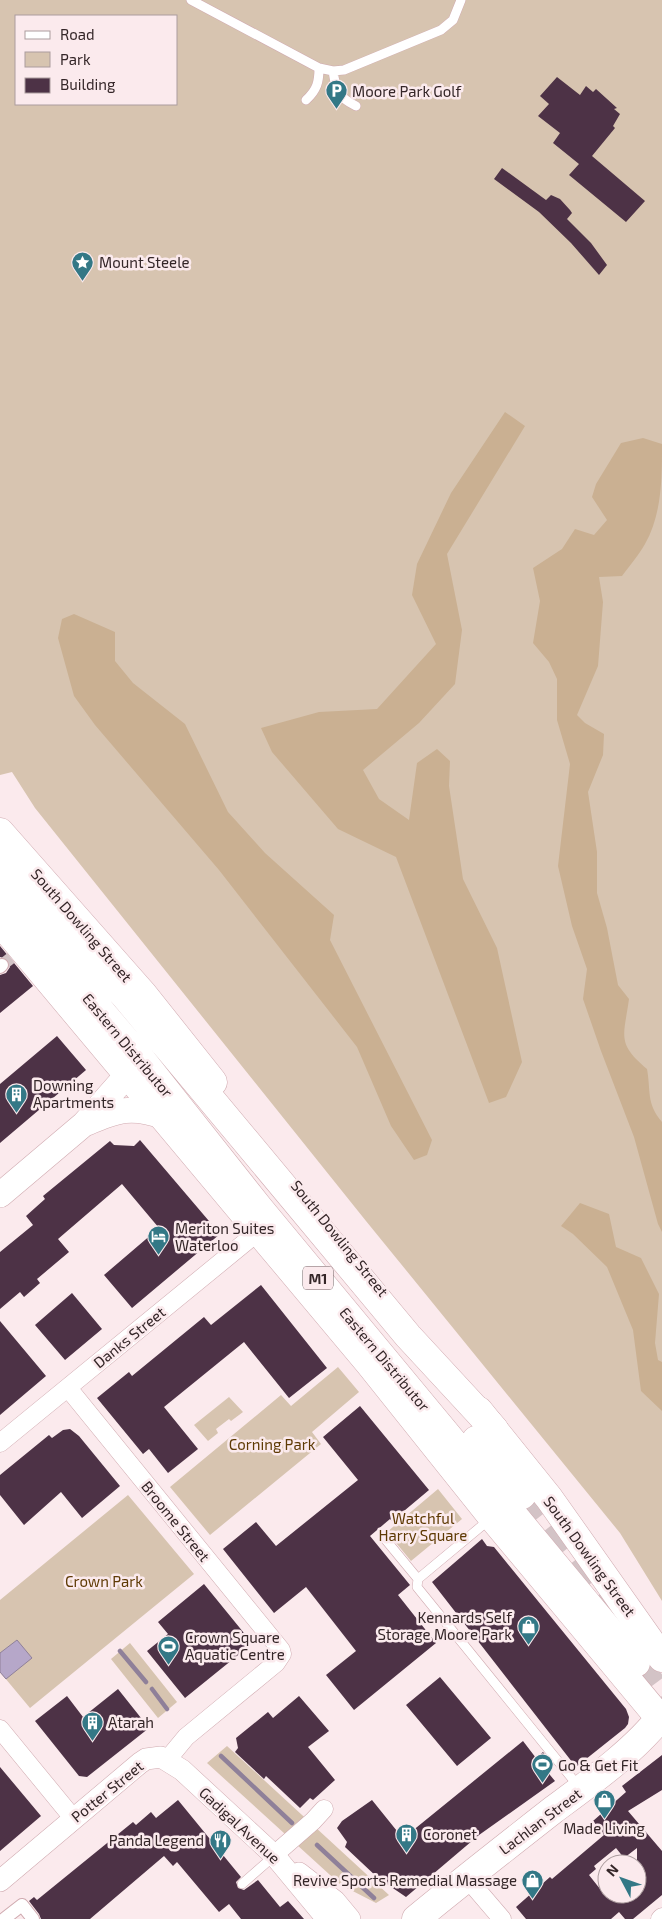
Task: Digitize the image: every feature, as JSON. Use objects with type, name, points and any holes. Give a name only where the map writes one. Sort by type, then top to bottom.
[{"type":"main road","name":"South Dowling Street","points":[[0,832],[143,994],[549,1498],[638,1622],[649,1660]]},
{"type":"main road","points":[[0,860],[125,996],[408,1336],[494,1429]]},
{"type":"main road","name":"Eastern Distributor","points":[[0,865],[179,1078],[346,1286],[522,1495]]},
{"type":"main road","name":"Eastern Distributor","points":[[0,892],[138,1054],[259,1208],[649,1660]]},
{"type":"main road","points":[[0,922],[369,1363],[492,1517],[661,1718]]},
{"type":"main road","points":[[0,1195],[84,1124],[128,1074]]},
{"type":"main road","points":[[84,1124],[111,1112],[125,1109],[140,1110],[164,1117]]},
{"type":"main road","points":[[638,1622],[662,1639]]},
{"type":"main road","name":"Lachlan Street","points":[[416,1919],[466,1877],[581,1789],[650,1731],[661,1718]]},
{"type":"street","name":"Danks Street","points":[[0,1443],[259,1231]]},
{"type":"street","name":"Broome Street","points":[[68,1388],[280,1647],[282,1654],[276,1663],[186,1737],[167,1760]]},
{"type":"street","points":[[0,1729],[73,1818]]},
{"type":"street","name":"Potter Street","points":[[0,1881],[140,1763],[153,1757],[167,1760]]},
{"type":"street","name":"Gadigal Avenue","points":[[167,1760],[182,1770],[274,1855],[329,1896],[350,1919]]},
{"type":"street","points":[[274,1855],[324,1809]]},
{"type":"street","name":"Gadigal Avenue","points":[[274,1855],[326,1919]]},
{"type":"street","points":[[466,1877],[502,1919]]},
{"type":"street","points":[[5,1915],[22,1905],[33,1919]]},
{"type":"lane","points":[[191,0],[319,68],[333,71],[344,70],[441,30],[452,20],[461,0]]},
{"type":"lane","points":[[306,100],[314,93],[319,83],[319,68]]},
{"type":"lane","points":[[333,71],[336,88],[344,100],[356,106]]},
{"type":"lane","points":[[492,1517],[418,1579],[417,1587],[581,1789]]},
{"type":"lane","points":[[385,1540],[418,1579]]},
{"type":"lane","points":[[242,1884],[274,1855]]},
{"type":"green space","points":[[0,0],[662,0],[662,1601],[620,1533],[366,1221],[35,808],[12,772],[0,775]]},
{"type":"green space","name":"Corning Park","points":[[338,1367],[359,1392],[312,1432],[321,1444],[210,1535],[170,1487],[281,1395],[291,1406]]},
{"type":"green space","points":[[229,1397],[243,1412],[231,1421],[229,1419],[216,1429],[218,1433],[208,1441],[194,1425]]},
{"type":"green space","name":"Watchful Harry Square","points":[[438,1489],[462,1519],[411,1561],[387,1532]]},
{"type":"green space","name":"Crown Park","points":[[128,1495],[194,1574],[30,1708],[0,1672],[0,1600]]},
{"type":"green space","points":[[130,1643],[177,1702],[158,1718],[111,1659]]},
{"type":"green space","points":[[227,1746],[389,1895],[376,1903],[341,1885],[207,1763]]},
{"type":"shaded area","points":[[505,412],[525,426],[447,554],[462,630],[455,684],[419,723],[363,770],[379,799],[409,820],[417,763],[437,749],[450,761],[449,786],[463,879],[497,948],[522,1062],[506,1097],[489,1103],[396,857],[338,829],[272,752],[261,728],[319,712],[377,709],[436,644],[412,595],[417,564],[451,493]]},
{"type":"shaded area","points":[[643,438],[662,444],[658,508],[651,532],[645,544],[622,576],[599,577],[603,602],[598,666],[577,715],[585,723],[604,734],[603,755],[588,792],[597,852],[597,893],[607,928],[618,985],[629,999],[624,1038],[630,1052],[647,1069],[651,1103],[662,1122],[662,1232],[658,1224],[634,1137],[583,999],[587,969],[572,926],[558,866],[570,764],[557,720],[557,679],[549,662],[533,643],[540,601],[533,568],[562,549],[575,529],[594,535],[607,520],[592,497],[596,484],[621,443]]},
{"type":"shaded area","points":[[74,614],[115,632],[115,661],[133,683],[185,724],[228,812],[265,853],[334,915],[330,940],[432,1140],[427,1155],[414,1160],[391,1126],[357,1047],[219,870],[95,725],[74,696],[58,638],[62,619]]},
{"type":"shaded area","points":[[580,1203],[609,1214],[616,1247],[641,1258],[659,1294],[655,1343],[658,1360],[662,1362],[662,1411],[641,1391],[633,1330],[607,1267],[573,1234],[561,1226]]},
{"type":"shaded area","points":[[17,1640],[32,1658],[6,1679],[0,1672],[0,1653]]},
{"type":"building","points":[[557,77],[580,95],[586,86],[593,92],[596,89],[617,108],[614,109],[620,114],[613,126],[615,128],[592,156],[645,201],[626,222],[569,175],[579,164],[553,143],[560,133],[538,116],[549,104],[540,96]]},
{"type":"building","points":[[502,168],[546,200],[551,195],[560,199],[570,210],[572,213],[567,219],[591,243],[607,265],[599,275],[571,243],[539,212],[494,179]]},
{"type":"building","points":[[0,946],[33,986],[0,1013],[0,975],[6,973],[10,967],[7,959],[0,957]]},
{"type":"building","name":"Downing Apartments","points":[[57,1036],[86,1070],[0,1143],[0,1084]]},
{"type":"building","points":[[140,1140],[220,1234],[132,1308],[104,1275],[159,1228],[122,1184],[58,1239],[69,1252],[37,1279],[40,1283],[24,1297],[20,1292],[0,1309],[0,1252],[33,1225],[26,1216],[45,1199],[43,1196],[110,1141],[114,1145],[134,1146]]},
{"type":"building","points":[[261,1285],[327,1368],[289,1398],[244,1342],[164,1407],[198,1449],[168,1473],[149,1449],[143,1454],[97,1398],[129,1372],[132,1376],[204,1317],[211,1325]]},
{"type":"building","points":[[72,1293],[102,1329],[65,1360],[35,1325]]},
{"type":"building","points":[[0,1321],[46,1376],[0,1415]]},
{"type":"building","points":[[360,1406],[429,1490],[392,1521],[390,1519],[370,1536],[410,1585],[398,1595],[436,1643],[354,1710],[326,1675],[356,1651],[306,1587],[274,1613],[223,1549],[256,1522],[276,1546],[358,1480],[323,1437]]},
{"type":"building","points":[[70,1429],[79,1436],[120,1486],[82,1518],[61,1492],[24,1525],[0,1495],[0,1475],[49,1435],[52,1438],[63,1430]]},
{"type":"building","name":"Kennards Self Storage Moore Park","points":[[482,1539],[487,1546],[494,1547],[626,1709],[629,1717],[625,1728],[576,1767],[432,1582]]},
{"type":"building","points":[[204,1584],[248,1638],[248,1647],[185,1698],[147,1651],[168,1634],[158,1622]]},
{"type":"building","points":[[440,1677],[491,1738],[457,1766],[406,1705]]},
{"type":"building","name":"Atarah","points":[[118,1689],[149,1728],[87,1777],[79,1776],[35,1721],[67,1696],[83,1717]]},
{"type":"building","points":[[299,1696],[329,1731],[308,1747],[335,1780],[313,1800],[310,1798],[300,1808],[266,1776],[264,1779],[235,1752],[238,1748],[236,1738],[268,1712],[273,1718]]},
{"type":"building","points":[[523,1741],[536,1758],[543,1752],[547,1757],[550,1775],[555,1781],[479,1835],[406,1897],[378,1878],[345,1847],[347,1842],[337,1828],[342,1821],[372,1800],[401,1836],[404,1834],[406,1836]]},
{"type":"building","points":[[662,1755],[662,1790],[628,1811],[662,1851],[662,1895],[633,1919],[625,1919],[619,1912],[611,1919],[526,1919],[516,1907],[550,1877],[552,1879],[604,1835],[593,1821],[626,1792],[622,1786]]},
{"type":"building","points":[[0,1767],[41,1816],[0,1851]]},
{"type":"building","points":[[178,1800],[241,1877],[236,1882],[238,1888],[244,1890],[258,1880],[280,1907],[288,1901],[304,1919],[241,1919],[229,1904],[219,1912],[177,1862],[173,1866],[164,1856],[90,1919],[41,1919],[29,1901],[34,1897],[37,1900],[133,1822],[136,1825],[151,1812],[156,1818]]},
{"type":"waterway","points":[[120,1651],[146,1682]]},
{"type":"waterway","points":[[152,1689],[167,1709]]},
{"type":"waterway","points":[[221,1756],[292,1823]]},
{"type":"waterway","points":[[317,1845],[374,1898]]},
{"type":"tunnel","points":[[2,965],[11,958]]},
{"type":"tunnel","points":[[522,1495],[613,1609]]},
{"type":"tunnel","points":[[636,1663],[662,1698]]},
{"type":"place","name":"Moore Park Golf","points":[[336,110]]},
{"type":"place","name":"Mount Steele","points":[[83,281]]},
{"type":"place","name":"Downing Apartments","points":[[17,1113]]},
{"type":"place","name":"Meriton Suites Waterloo","points":[[159,1256]]},
{"type":"place","name":"Kennards Self Storage Moore Park","points":[[528,1645]]},
{"type":"place","name":"Crown Square Aquatic Centre","points":[[169,1665]]},
{"type":"place","name":"Atarah","points":[[92,1741]]},
{"type":"place","name":"Go & Get Fit","points":[[542,1784]]},
{"type":"place","name":"Made Living","points":[[604,1819]]},
{"type":"place","name":"Coronet","points":[[407,1853]]},
{"type":"place","name":"Panda Legend","points":[[220,1859]]},
{"type":"place","name":"Revive Sports Remedial Massage","points":[[533,1899]]}]
